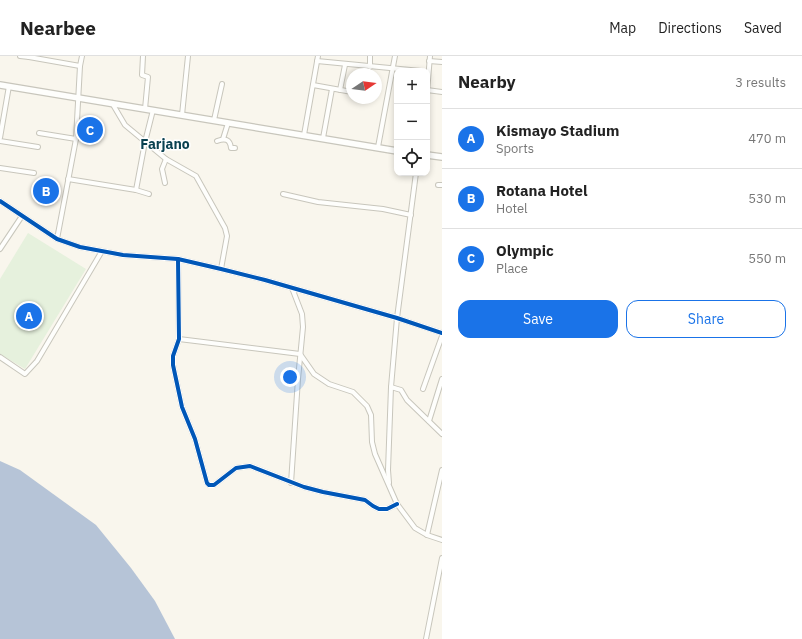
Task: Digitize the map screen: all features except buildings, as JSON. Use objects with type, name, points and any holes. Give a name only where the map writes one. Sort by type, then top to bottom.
[{"type":"main road","points":[[0,85],[394,150]]},
{"type":"main road","points":[[430,155],[442,157]]},
{"type":"street","points":[[20,56],[29,56],[80,66]]},
{"type":"street","points":[[57,239],[76,139],[80,66],[82,56]]},
{"type":"street","points":[[143,56],[142,75],[148,78],[145,109]]},
{"type":"street","points":[[182,115],[188,56]]},
{"type":"street","points":[[304,135],[318,56]]},
{"type":"street","points":[[370,56],[370,67]]},
{"type":"street","points":[[378,147],[395,56]]},
{"type":"street","points":[[428,68],[430,56]]},
{"type":"street","points":[[317,61],[393,69]]},
{"type":"street","points":[[429,61],[442,62]]},
{"type":"street","points":[[340,90],[345,65]]},
{"type":"street","points":[[214,120],[222,84]]},
{"type":"street","points":[[313,85],[346,91]]},
{"type":"street","points":[[0,138],[9,86]]},
{"type":"street","points":[[323,138],[332,88]]},
{"type":"street","points":[[430,91],[442,92]]},
{"type":"street","points":[[112,104],[125,125],[166,159],[196,176],[225,228],[227,236],[221,269]]},
{"type":"street","points":[[136,190],[153,110]]},
{"type":"street","points":[[223,139],[228,123]]},
{"type":"street","points":[[39,133],[76,139]]},
{"type":"street","points":[[217,141],[223,139],[230,142],[231,148],[235,148]]},
{"type":"street","points":[[0,141],[38,147]]},
{"type":"street","points":[[165,183],[162,168],[166,159]]},
{"type":"street","points":[[0,168],[34,173]]},
{"type":"street","points":[[390,487],[388,470],[391,387],[397,318],[416,176]]},
{"type":"street","points":[[68,179],[136,190],[148,194]]},
{"type":"street","points":[[283,194],[318,202],[383,209],[411,215]]},
{"type":"street","points":[[0,202],[57,239],[80,247],[123,255],[178,259],[221,269],[397,318],[442,335],[423,389]]},
{"type":"street","points":[[0,249],[22,216]]},
{"type":"street","points":[[0,357],[25,374],[37,361],[102,251]]},
{"type":"street","points":[[178,259],[179,339],[173,356],[173,365],[182,407],[195,439],[209,485],[214,485],[236,468],[245,465],[256,467],[291,483],[319,491],[365,500],[373,506],[384,509],[397,504]]},
{"type":"street","points":[[291,483],[303,327],[302,314],[292,288]]},
{"type":"street","points":[[179,339],[300,354],[314,374],[329,384],[353,392],[370,410],[372,442],[397,504],[416,528],[427,535],[442,540]]},
{"type":"street","points":[[429,422],[442,379]]},
{"type":"street","points":[[391,387],[401,390],[407,400],[442,434]]},
{"type":"street","points":[[427,535],[442,470]]},
{"type":"street","points":[[426,639],[442,558]]},
{"type":"green space","points":[[28,233],[86,269],[25,369],[0,354],[0,279]]},
{"type":"water","points":[[0,461],[20,470],[96,525],[131,568],[155,601],[175,639],[0,639]]},
{"type":"cycle path","points":[[0,201],[57,239],[80,247],[123,255],[178,259],[221,269],[265,280],[397,318],[442,333]]},
{"type":"cycle path","points":[[178,259],[179,339],[173,356],[173,365],[182,407],[195,439],[207,483],[209,485],[214,485],[236,468],[250,466],[304,487],[365,500],[379,509],[387,509],[397,504]]},
{"type":"place","name":"Olympic","points":[[90,130]]},
{"type":"place","name":"Rotana Hotel","points":[[46,191]]},
{"type":"place","name":"Kismayo Stadium","points":[[29,316]]},
{"type":"district","name":"Farjano","points":[[165,144]]}]
